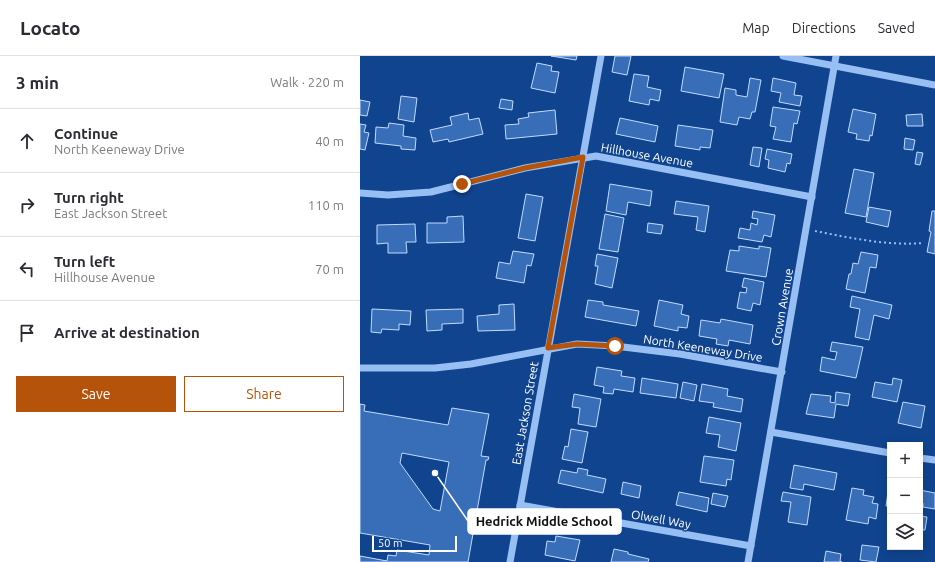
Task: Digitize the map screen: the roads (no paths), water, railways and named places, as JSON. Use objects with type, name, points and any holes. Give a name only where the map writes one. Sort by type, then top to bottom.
[{"type":"street","name":"East Jackson Street","points":[[510,562],[601,56]]},
{"type":"street","points":[[783,56],[935,85]]},
{"type":"street","name":"Crown Avenue","points":[[748,562],[836,66],[836,56]]},
{"type":"street","name":"Hillhouse Avenue","points":[[360,193],[388,195],[431,192],[503,173],[583,157],[596,156],[812,197]]},
{"type":"street","name":"North Keeneway Drive","points":[[360,368],[434,368],[502,358],[548,348],[577,344],[615,346],[680,354],[782,372]]},
{"type":"street","points":[[771,432],[887,452]]},
{"type":"street","points":[[923,458],[935,460]]},
{"type":"street","name":"Olwell Way","points":[[520,505],[751,546]]},
{"type":"place","name":"Hedrick Middle School","points":[[435,473]]}]
